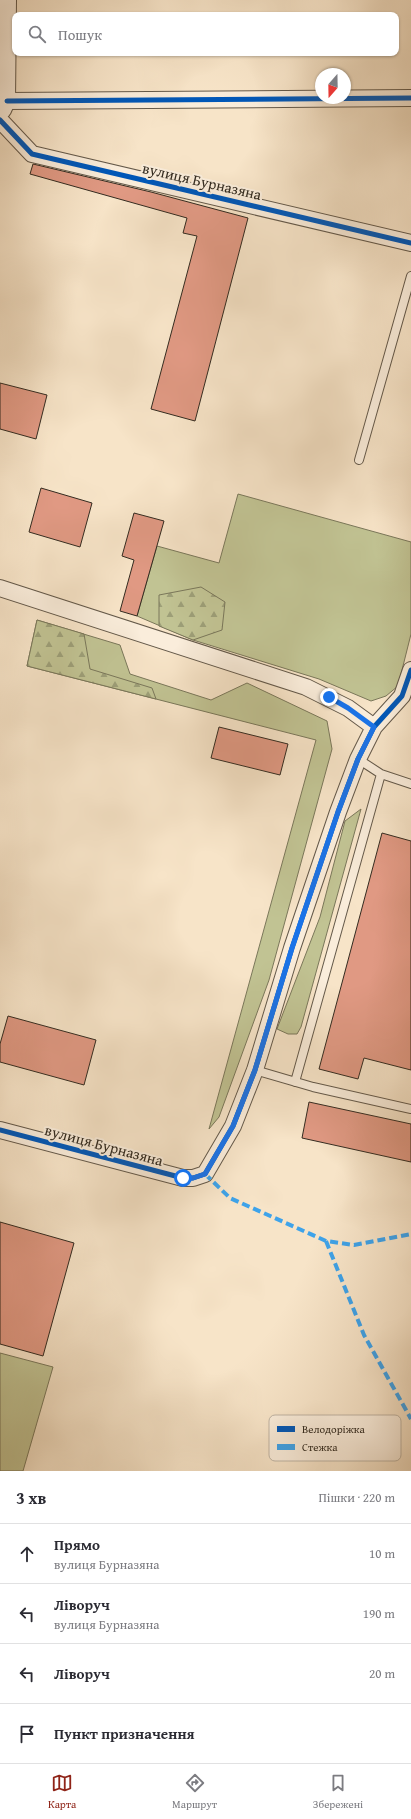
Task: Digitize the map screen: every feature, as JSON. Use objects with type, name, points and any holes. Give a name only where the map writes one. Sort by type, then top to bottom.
[{"type":"street","points":[[0,120],[6,101],[8,0]]},
{"type":"street","points":[[6,101],[411,98]]},
{"type":"street","name":"вулиця Бурназяна","points":[[0,120],[32,154],[411,243]]},
{"type":"street","points":[[0,588],[306,687],[348,708],[374,727]]},
{"type":"street","name":"вулиця Бурназяна","points":[[0,1130],[183,1178],[199,1177],[209,1169],[233,1126],[255,1070],[292,948],[338,812],[358,759],[374,727],[402,696],[411,670]]},
{"type":"lane","points":[[358,460],[411,276]]},
{"type":"lane","points":[[358,759],[381,774],[411,784]]},
{"type":"lane","points":[[295,1082],[381,774]]},
{"type":"lane","points":[[255,1070],[313,1087],[411,1109]]},
{"type":"green space","points":[[238,494],[411,542],[411,634],[398,686],[386,696],[371,701],[319,679],[193,640],[137,616],[157,546],[219,563]]},
{"type":"green space","points":[[201,587],[225,602],[222,630],[193,640],[159,626],[159,595]]},
{"type":"green space","points":[[37,620],[120,645],[130,674],[211,700],[247,683],[327,721],[332,749],[269,980],[219,1117],[209,1129],[316,740],[27,666]]},
{"type":"green space","points":[[37,620],[84,634],[90,669],[152,688],[156,699],[27,666]]},
{"type":"green space","points":[[361,809],[301,1027],[297,1034],[288,1034],[277,1029],[320,917],[345,821]]},
{"type":"green space","points":[[0,1353],[53,1367],[23,1471],[0,1471]]},
{"type":"building","points":[[33,164],[151,192],[248,218],[195,421],[151,409],[197,236],[183,233],[187,218],[30,174]]},
{"type":"building","points":[[0,383],[47,395],[36,439],[0,429]]},
{"type":"building","points":[[41,488],[92,503],[80,547],[29,532]]},
{"type":"building","points":[[134,513],[164,521],[137,616],[120,611],[134,560],[122,556]]},
{"type":"building","points":[[219,727],[288,744],[280,775],[211,758]]},
{"type":"building","points":[[382,833],[411,841],[411,1070],[364,1058],[358,1079],[319,1069]]},
{"type":"building","points":[[8,1016],[96,1040],[84,1085],[0,1062],[0,1044]]},
{"type":"building","points":[[309,1102],[411,1124],[411,1162],[302,1138]]},
{"type":"building","points":[[0,1222],[74,1243],[43,1356],[0,1344]]},
{"type":"marked path","points":[[205,1174],[230,1198],[326,1241],[354,1245],[411,1234]]},
{"type":"marked path","points":[[326,1241],[364,1335],[411,1419]]},
{"type":"cycle path","points":[[7,101],[411,98]]},
{"type":"cycle path","points":[[0,120],[32,154],[411,243]]},
{"type":"cycle path","points":[[0,1130],[183,1178],[193,1178],[205,1174],[233,1126],[255,1070],[292,948],[338,812],[358,759],[374,727],[402,696],[411,670]]},
{"type":"route","points":[[183,1178],[199,1177],[205,1174],[233,1126],[255,1070],[292,948],[338,812],[358,759],[374,727],[348,708],[329,697]]}]
